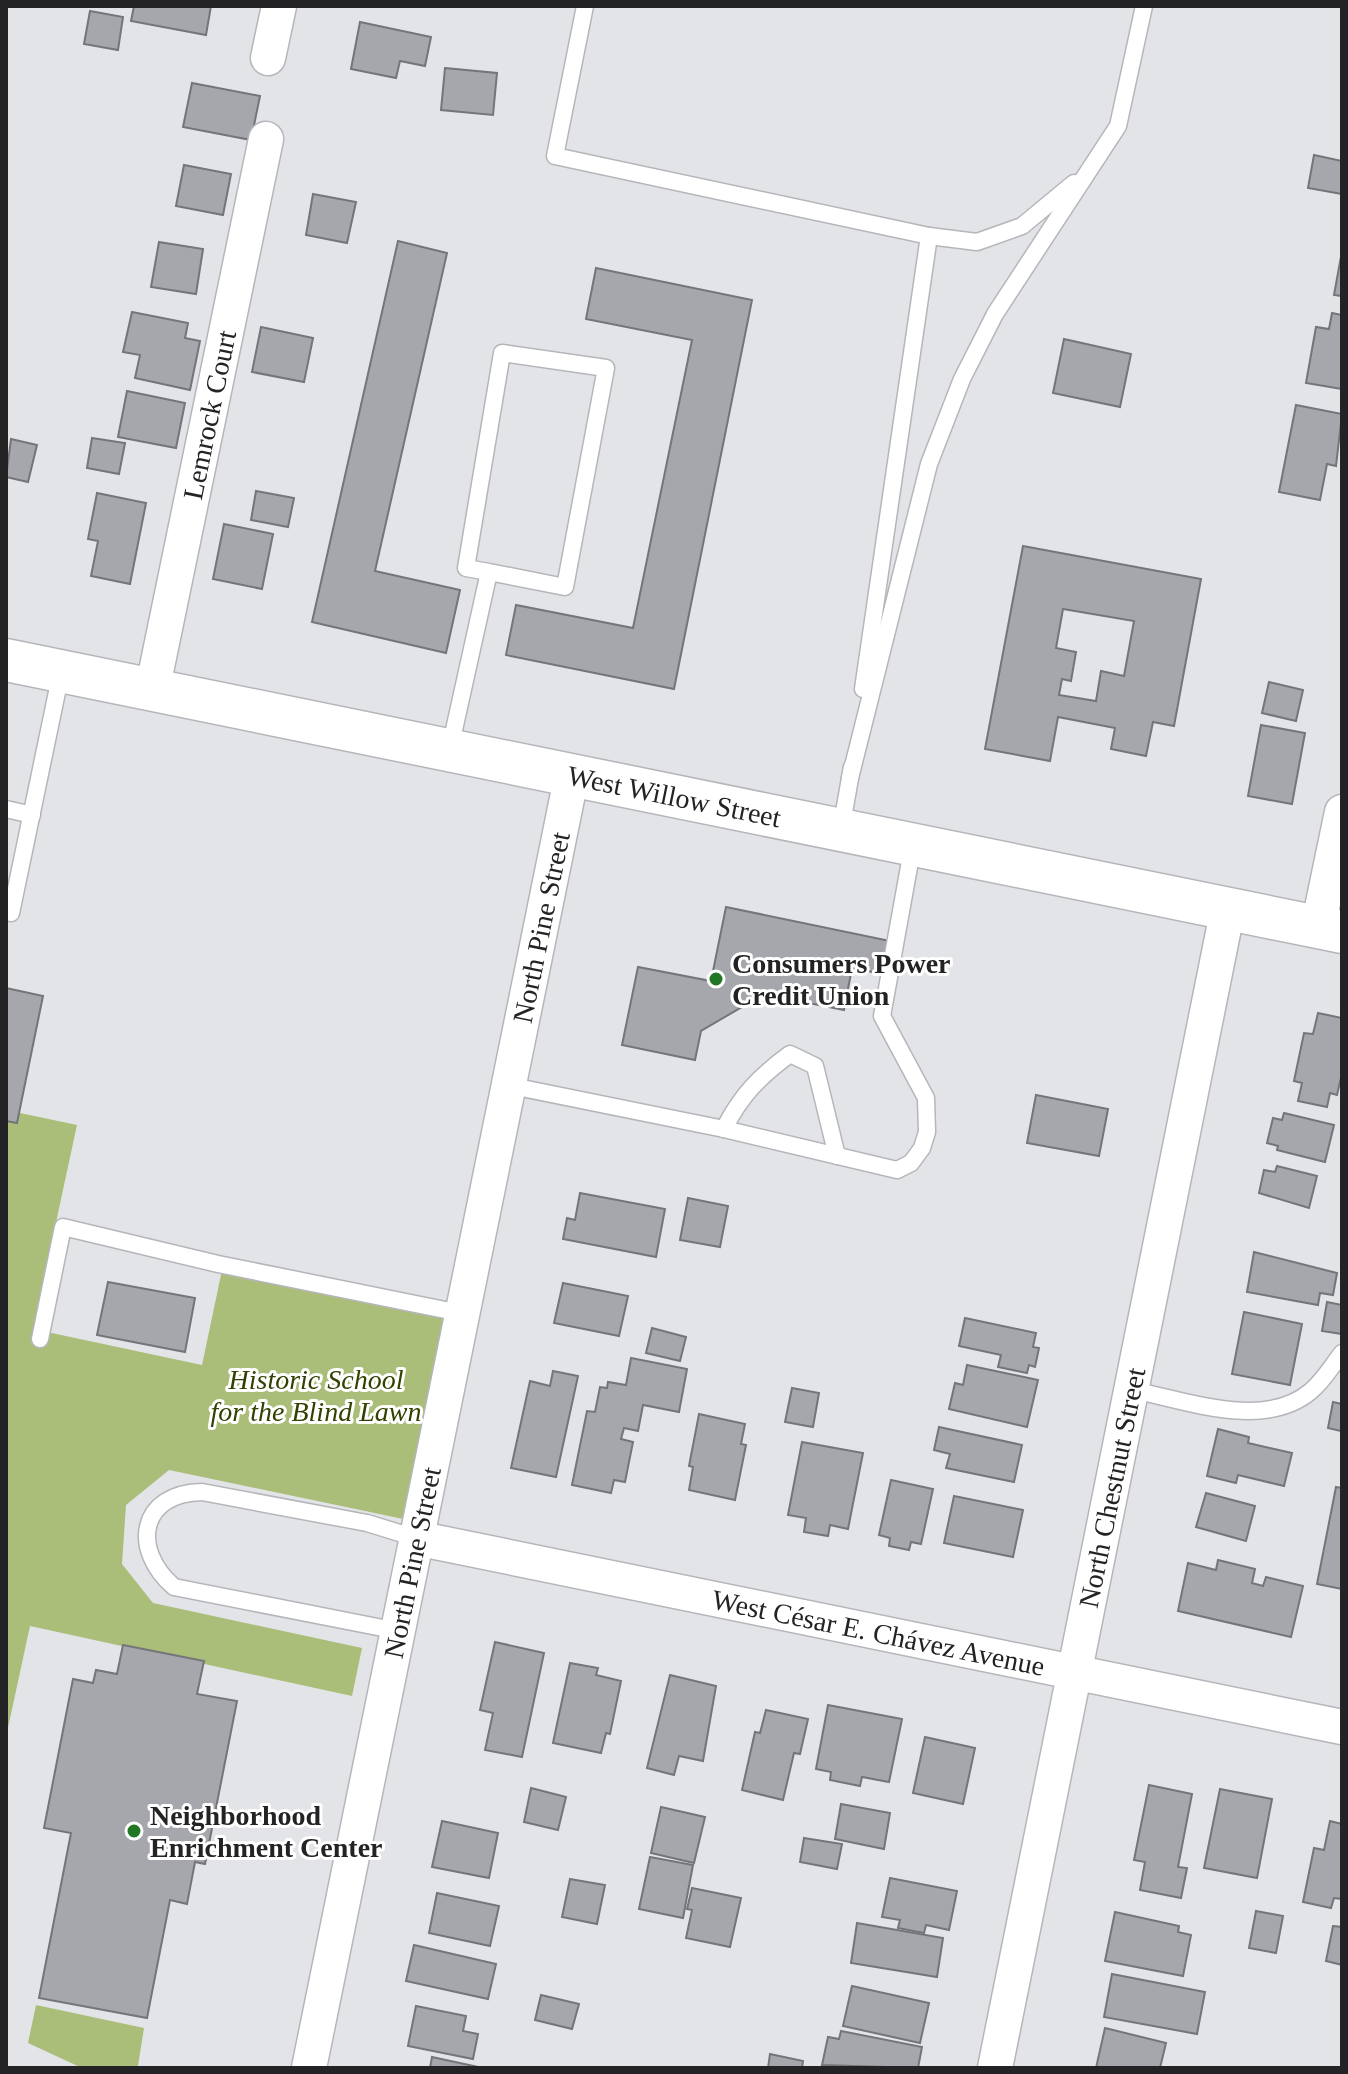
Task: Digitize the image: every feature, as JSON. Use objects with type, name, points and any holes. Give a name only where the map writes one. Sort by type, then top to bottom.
[{"type":"street","points":[[268,58],[279,6]]},
{"type":"street","name":"Lemrock Court","points":[[152,691],[266,139]]},
{"type":"street","name":"West Willow Street","points":[[6,660],[1330,930]]},
{"type":"street","name":"North Pine Street","points":[[309,2068],[460,1313],[572,774]]},
{"type":"street","points":[[1330,930],[1342,812]]},
{"type":"street","name":"North Chestnut Street","points":[[995,2068],[1228,908]]},
{"type":"street","name":"West César E. Chávez Avenue","points":[[416,1538],[1342,1727]]},
{"type":"lane","points":[[585,6],[555,156],[929,236],[977,242],[1022,226],[1090,170]]},
{"type":"lane","points":[[850,778],[929,464],[957,393],[995,314],[1118,126],[1144,6]]},
{"type":"lane","points":[[841,829],[929,236]]},
{"type":"lane","points":[[502,353],[606,368],[565,587],[489,572],[466,568],[502,353]]},
{"type":"lane","points":[[449,750],[489,572]]},
{"type":"lane","points":[[6,912],[11,913],[61,672]]},
{"type":"lane","points":[[6,809],[32,815]]},
{"type":"lane","points":[[507,1085],[724,1129],[897,1170],[911,1163],[922,1148],[927,1132],[926,1098],[882,1016],[914,844]]},
{"type":"lane","points":[[724,1129],[738,1100],[759,1076],[790,1054],[815,1066],[837,1156]]},
{"type":"lane","points":[[40,1339],[63,1227],[218,1264],[460,1313]]},
{"type":"lane","points":[[1132,1390],[1246,1412],[1267,1410],[1311,1391],[1342,1353]]},
{"type":"lane","points":[[398,1631],[174,1587],[150,1562],[145,1547],[156,1511],[169,1499],[185,1492],[202,1492],[367,1523],[416,1538]]},
{"type":"green space","name":"Historic School for the Blind Lawn","points":[[6,1110],[77,1125],[33,1329],[202,1365],[222,1270],[451,1318],[408,1520],[169,1470],[126,1505],[122,1564],[153,1603],[362,1648],[352,1696],[30,1626],[6,1737]]},
{"type":"green space","points":[[36,2005],[144,2028],[138,2066],[82,2068],[28,2043]]},
{"type":"building","points":[[134,6],[211,6],[206,35],[131,21]]},
{"type":"building","points":[[90,11],[123,17],[118,50],[84,44]]},
{"type":"building","points":[[360,22],[431,37],[425,66],[400,61],[396,78],[351,69]]},
{"type":"building","points":[[445,68],[497,73],[493,115],[441,110]]},
{"type":"building","points":[[192,83],[260,96],[251,140],[183,127]]},
{"type":"building","points":[[1314,155],[1342,161],[1342,194],[1308,188]]},
{"type":"building","points":[[184,165],[231,174],[223,215],[176,206]]},
{"type":"building","points":[[313,194],[356,202],[347,243],[306,235]]},
{"type":"building","points":[[398,241],[447,253],[375,571],[460,590],[446,653],[312,622]]},
{"type":"building","points":[[159,242],[203,249],[196,294],[151,287]]},
{"type":"building","points":[[1342,251],[1342,296],[1334,295]]},
{"type":"building","points":[[596,268],[752,300],[674,689],[506,655],[516,605],[633,628],[692,340],[586,319]]},
{"type":"building","points":[[132,312],[188,323],[185,338],[200,341],[190,390],[135,378],[140,355],[123,352]]},
{"type":"building","points":[[1332,313],[1342,315],[1342,389],[1306,383],[1316,327],[1329,329]]},
{"type":"building","points":[[261,327],[313,338],[304,382],[252,372]]},
{"type":"building","points":[[1064,339],[1131,354],[1120,407],[1053,393]]},
{"type":"building","points":[[127,391],[185,403],[176,448],[118,437]]},
{"type":"building","points":[[1296,405],[1342,414],[1336,466],[1327,464],[1320,500],[1279,492]]},
{"type":"building","points":[[92,438],[125,443],[119,474],[87,468]]},
{"type":"building","points":[[11,439],[37,445],[28,482],[6,477]]},
{"type":"building","points":[[256,491],[294,498],[288,527],[251,520]]},
{"type":"building","points":[[97,493],[146,503],[130,584],[91,576],[98,541],[88,539]]},
{"type":"building","points":[[224,524],[273,534],[262,589],[213,579]]},
{"type":"building","points":[[1023,546],[1201,579],[1174,726],[1153,722],[1146,756],[1111,749],[1115,728],[1058,717],[1050,761],[985,749]],"holes":[[[1063,609],[1134,621],[1124,676],[1101,671],[1096,701],[1059,695],[1062,679],[1071,681],[1076,652],[1056,648]]]},
{"type":"building","points":[[1269,682],[1303,690],[1296,721],[1262,713]]},
{"type":"building","points":[[1261,725],[1305,733],[1292,804],[1248,796]]},
{"type":"building","points":[[726,907],[890,941],[883,974],[852,968],[844,1010],[764,994],[701,1031],[695,1060],[622,1045],[638,967],[711,981]]},
{"type":"building","points":[[6,988],[43,996],[17,1123],[6,1121]]},
{"type":"building","points":[[1318,1013],[1342,1018],[1342,1073],[1337,1095],[1330,1093],[1327,1107],[1298,1101],[1302,1083],[1294,1081],[1304,1033],[1313,1034]]},
{"type":"building","points":[[1036,1095],[1108,1109],[1099,1156],[1027,1143]]},
{"type":"building","points":[[1284,1113],[1334,1125],[1325,1162],[1277,1150],[1278,1146],[1267,1143],[1273,1118],[1282,1120]]},
{"type":"building","points":[[1277,1166],[1317,1176],[1309,1208],[1259,1193],[1264,1170],[1275,1172]]},
{"type":"building","points":[[580,1193],[665,1209],[656,1257],[563,1239],[567,1218],[575,1220]]},
{"type":"building","points":[[688,1198],[728,1206],[720,1247],[680,1240]]},
{"type":"building","points":[[1254,1252],[1337,1273],[1333,1295],[1320,1293],[1318,1305],[1247,1292]]},
{"type":"building","points":[[108,1282],[195,1298],[185,1352],[97,1335]]},
{"type":"building","points":[[563,1283],[628,1296],[619,1336],[554,1323]]},
{"type":"building","points":[[1327,1302],[1342,1305],[1342,1334],[1322,1331]]},
{"type":"building","points":[[1244,1312],[1302,1324],[1290,1385],[1232,1374]]},
{"type":"building","points":[[965,1318],[1036,1333],[1033,1347],[1039,1348],[1035,1367],[1029,1365],[1027,1373],[998,1367],[1001,1355],[959,1346]]},
{"type":"building","points":[[652,1328],[686,1337],[680,1361],[646,1353]]},
{"type":"building","points":[[631,1358],[687,1369],[679,1412],[643,1405],[638,1431],[624,1428],[621,1439],[633,1442],[625,1482],[614,1480],[611,1493],[572,1485],[587,1411],[595,1412],[600,1387],[607,1388],[608,1382],[626,1385]]},
{"type":"building","points":[[967,1365],[1038,1380],[1027,1427],[949,1409],[955,1383],[963,1385]]},
{"type":"building","points":[[553,1371],[578,1376],[556,1477],[511,1468],[530,1381],[550,1386]]},
{"type":"building","points":[[792,1388],[819,1393],[813,1427],[785,1422]]},
{"type":"building","points":[[1333,1402],[1342,1404],[1342,1440],[1341,1431],[1328,1428]]},
{"type":"building","points":[[699,1414],[745,1424],[741,1444],[746,1445],[735,1500],[689,1490],[693,1467],[689,1466]]},
{"type":"building","points":[[939,1427],[1022,1445],[1014,1482],[946,1468],[950,1454],[934,1450]]},
{"type":"building","points":[[1218,1429],[1249,1437],[1248,1443],[1292,1453],[1284,1486],[1238,1475],[1236,1483],[1207,1476]]},
{"type":"building","points":[[802,1442],[863,1453],[848,1529],[830,1525],[828,1536],[804,1532],[806,1518],[788,1515]]},
{"type":"building","points":[[891,1480],[933,1489],[921,1544],[911,1542],[909,1550],[889,1546],[890,1538],[879,1535]]},
{"type":"building","points":[[1336,1487],[1342,1488],[1342,1589],[1317,1584]]},
{"type":"building","points":[[1206,1493],[1255,1506],[1246,1541],[1196,1527]]},
{"type":"building","points":[[954,1496],[1023,1510],[1013,1557],[944,1543]]},
{"type":"building","points":[[1218,1560],[1255,1569],[1252,1583],[1263,1586],[1266,1577],[1303,1586],[1291,1637],[1178,1611],[1188,1563],[1216,1570]]},
{"type":"building","points":[[495,1642],[544,1653],[522,1757],[485,1750],[493,1713],[480,1710]]},
{"type":"building","name":"Neighborhood Enrichment Center","points":[[123,1645],[204,1661],[197,1694],[237,1701],[205,1864],[195,1862],[187,1904],[170,1900],[147,2018],[39,1998],[71,1833],[44,1828],[73,1679],[93,1683],[96,1670],[117,1674]]},
{"type":"building","points":[[570,1663],[598,1668],[596,1675],[621,1681],[610,1734],[606,1733],[601,1753],[553,1743]]},
{"type":"building","points":[[670,1675],[716,1686],[703,1761],[679,1756],[674,1775],[647,1768]]},
{"type":"building","points":[[828,1705],[902,1719],[889,1782],[862,1777],[860,1786],[830,1780],[831,1772],[816,1769]]},
{"type":"building","points":[[766,1710],[808,1719],[800,1754],[794,1753],[783,1800],[742,1790],[755,1732],[760,1733]]},
{"type":"building","points":[[925,1737],[975,1748],[963,1804],[913,1793]]},
{"type":"building","points":[[1149,1785],[1192,1794],[1178,1867],[1187,1868],[1181,1898],[1140,1890],[1145,1862],[1134,1860]]},
{"type":"building","points":[[531,1788],[566,1797],[558,1830],[524,1822]]},
{"type":"building","points":[[1220,1789],[1272,1799],[1257,1878],[1204,1868]]},
{"type":"building","points":[[841,1804],[890,1813],[884,1849],[835,1839]]},
{"type":"building","points":[[661,1807],[705,1817],[694,1863],[651,1853]]},
{"type":"building","points":[[442,1821],[498,1833],[489,1878],[432,1867]]},
{"type":"building","points":[[1330,1821],[1342,1824],[1342,1899],[1334,1898],[1331,1908],[1303,1902],[1314,1848],[1324,1850]]},
{"type":"building","points":[[804,1838],[842,1844],[837,1869],[800,1862]]},
{"type":"building","points":[[650,1857],[693,1865],[683,1918],[639,1909]]},
{"type":"building","points":[[890,1878],[957,1891],[949,1930],[926,1925],[924,1933],[898,1928],[900,1920],[882,1917]]},
{"type":"building","points":[[570,1879],[605,1885],[597,1924],[562,1917]]},
{"type":"building","points":[[692,1888],[741,1898],[730,1947],[686,1938],[692,1910],[687,1909]]},
{"type":"building","points":[[437,1893],[499,1906],[490,1946],[429,1933]]},
{"type":"building","points":[[1256,1911],[1283,1916],[1276,1953],[1249,1948]]},
{"type":"building","points":[[1115,1912],[1179,1926],[1178,1932],[1191,1935],[1183,1976],[1105,1961]]},
{"type":"building","points":[[857,1923],[943,1938],[937,1977],[851,1963]]},
{"type":"building","points":[[1333,1926],[1342,1927],[1342,1965],[1326,1961]]},
{"type":"building","points":[[414,1945],[496,1964],[488,1999],[406,1981]]},
{"type":"building","points":[[1112,1974],[1205,1992],[1197,2034],[1104,2017]]},
{"type":"building","points":[[852,1986],[929,2003],[920,2043],[843,2026]]},
{"type":"building","points":[[541,1995],[579,2004],[572,2029],[535,2020]]},
{"type":"building","points":[[416,2006],[466,2016],[463,2031],[478,2034],[473,2059],[408,2046]]},
{"type":"building","points":[[1105,2028],[1166,2043],[1160,2068],[1096,2068]]},
{"type":"building","points":[[841,2031],[922,2047],[918,2068],[822,2065],[828,2037],[839,2039]]},
{"type":"building","points":[[770,2054],[803,2061],[802,2068],[768,2068]]},
{"type":"building","points":[[432,2057],[483,2068],[430,2068]]},
{"type":"place","name":"Consumers Power Credit Union","points":[[716,979]]},
{"type":"place","name":"Neighborhood Enrichment Center","points":[[134,1831]]}]
